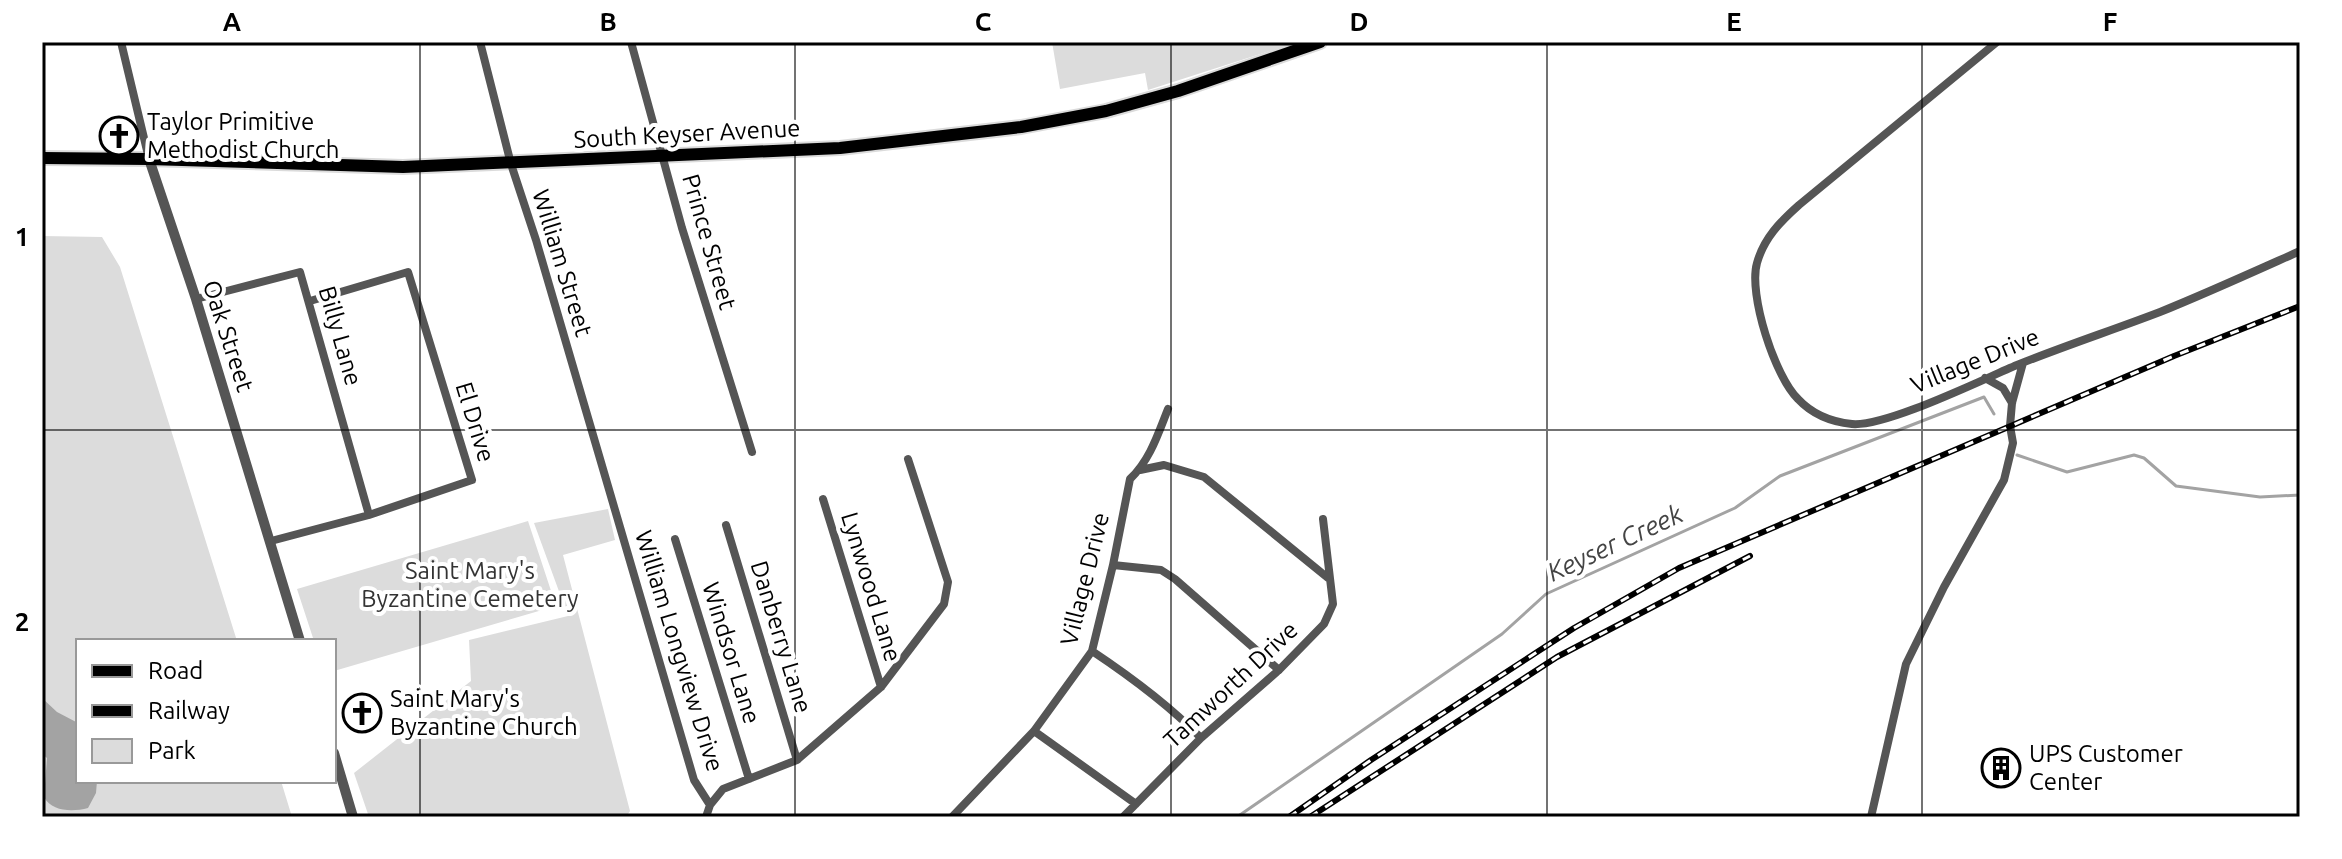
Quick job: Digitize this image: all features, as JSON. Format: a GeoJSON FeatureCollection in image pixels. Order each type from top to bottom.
{"type":"FeatureCollection","features":[{"type":"Feature","properties":{"kind":"main road","name":"South Keyser Avenue"},"geometry":{"type":"LineString","coordinates":[[42,158],[403,167],[840,148],[1021,127],[1106,111],[1178,91],[1320,42]]}},
{"type":"Feature","properties":{"kind":"street","name":"Oak Street"},"geometry":{"type":"LineString","coordinates":[[121,42],[149,159],[196,299],[299,639]]}},
{"type":"Feature","properties":{"kind":"street","name":"William Street"},"geometry":{"type":"LineString","coordinates":[[480,42],[511,164],[611,494]]}},
{"type":"Feature","properties":{"kind":"street","name":"Prince Street"},"geometry":{"type":"LineString","coordinates":[[631,42],[691,257],[752,452]]}},
{"type":"Feature","properties":{"kind":"street","name":"Village Drive"},"geometry":{"type":"LineString","coordinates":[[1997,42],[1776,226],[1762,247],[1755,266],[1754,289],[1767,337],[1786,386],[1798,400],[1823,417],[1853,424],[1870,423],[2161,311],[2300,251]]}},
{"type":"Feature","properties":{"kind":"street","name":"Billy Lane"},"geometry":{"type":"LineString","coordinates":[[196,299],[300,272],[369,515]]}},
{"type":"Feature","properties":{"kind":"street","name":"El Drive"},"geometry":{"type":"LineString","coordinates":[[271,541],[369,515],[472,480],[408,272],[310,301]]}},
{"type":"Feature","properties":{"kind":"street"},"geometry":{"type":"LineString","coordinates":[[1871,817],[1906,664],[1944,587],[2004,480],[2013,443],[2010,426],[2012,403],[2023,363]]}},
{"type":"Feature","properties":{"kind":"street"},"geometry":{"type":"LineString","coordinates":[[1985,378],[2003,388],[2012,403]]}},
{"type":"Feature","properties":{"kind":"street","name":"Village Drive"},"geometry":{"type":"LineString","coordinates":[[952,817],[1034,731],[1092,651],[1130,479],[1140,470],[1154,446],[1168,409]]}},
{"type":"Feature","properties":{"kind":"street"},"geometry":{"type":"LineString","coordinates":[[710,805],[723,789],[797,760],[881,687],[944,604],[948,582],[908,459]]}},
{"type":"Feature","properties":{"kind":"street"},"geometry":{"type":"LineString","coordinates":[[1140,470],[1164,465],[1204,477],[1328,578]]}},
{"type":"Feature","properties":{"kind":"street","name":"William Longview Drive"},"geometry":{"type":"LineString","coordinates":[[611,494],[694,780],[710,805],[706,817]]}},
{"type":"Feature","properties":{"kind":"street","name":"Lynwood Lane"},"geometry":{"type":"LineString","coordinates":[[823,499],[881,687]]}},
{"type":"Feature","properties":{"kind":"street","name":"Tamworth Drive"},"geometry":{"type":"LineString","coordinates":[[1123,817],[1201,738],[1279,670],[1324,624],[1333,604],[1323,519]]}},
{"type":"Feature","properties":{"kind":"street","name":"Danberry Lane"},"geometry":{"type":"LineString","coordinates":[[726,525],[797,760]]}},
{"type":"Feature","properties":{"kind":"street","name":"Windsor Lane"},"geometry":{"type":"LineString","coordinates":[[675,539],[749,779]]}},
{"type":"Feature","properties":{"kind":"street"},"geometry":{"type":"LineString","coordinates":[[1113,565],[1161,570],[1279,670]]}},
{"type":"Feature","properties":{"kind":"street"},"geometry":{"type":"LineString","coordinates":[[1092,651],[1147,689],[1201,738]]}},
{"type":"Feature","properties":{"kind":"street"},"geometry":{"type":"LineString","coordinates":[[1034,731],[1136,804]]}},
{"type":"Feature","properties":{"kind":"street"},"geometry":{"type":"LineString","coordinates":[[336,760],[353,817]]}},
{"type":"Feature","properties":{"kind":"green space"},"geometry":{"type":"Polygon","coordinates":[[[1052,42],[1298,42],[1148,90],[1145,73],[1060,89],[1052,42]]]}},
{"type":"Feature","properties":{"kind":"green space"},"geometry":{"type":"Polygon","coordinates":[[[42,236],[102,237],[120,267],[236,639],[76,639],[76,783],[282,783],[292,817],[42,817],[42,236]]]}},
{"type":"Feature","properties":{"kind":"green space"},"geometry":{"type":"Polygon","coordinates":[[[608,509],[615,540],[563,555],[630,811],[626,817],[369,817],[354,773],[471,681],[469,640],[568,616],[534,523],[608,509]]]}},
{"type":"Feature","properties":{"kind":"green space","name":"Saint Mary's Byzantine Cemetery"},"geometry":{"type":"Polygon","coordinates":[[[528,521],[556,606],[336,670],[336,639],[313,639],[297,589],[528,521]]]}},
{"type":"Feature","properties":{"kind":"shaded area"},"geometry":{"type":"Polygon","coordinates":[[[42,698],[57,712],[76,722],[76,783],[97,783],[96,793],[88,808],[63,810],[48,802],[44,797],[47,758],[42,754],[42,698]]]}},
{"type":"Feature","properties":{"kind":"waterway","name":"Keyser Creek"},"geometry":{"type":"LineString","coordinates":[[1237,817],[1502,634],[1546,594],[1735,508],[1780,476],[1984,397],[1994,414]]}},
{"type":"Feature","properties":{"kind":"waterway","name":"Keyser Creek"},"geometry":{"type":"LineString","coordinates":[[2017,455],[2067,472],[2134,455],[2144,458],[2176,486],[2260,497],[2300,495]]}},
{"type":"Feature","properties":{"kind":"railway"},"geometry":{"type":"LineString","coordinates":[[1289,817],[1574,628],[1679,568],[2174,356],[2300,306]]}},
{"type":"Feature","properties":{"kind":"railway"},"geometry":{"type":"LineString","coordinates":[[1310,817],[1557,657],[1750,556]]}},
{"type":"Feature","properties":{"kind":"place","name":"Taylor Primitive Methodist Church"},"geometry":{"type":"Point","coordinates":[119,136]}},
{"type":"Feature","properties":{"kind":"place","name":"Saint Mary's Byzantine Church"},"geometry":{"type":"Point","coordinates":[362,713]}},
{"type":"Feature","properties":{"kind":"place","name":"UPS Customer Center"},"geometry":{"type":"Point","coordinates":[2001,768]}}]}
